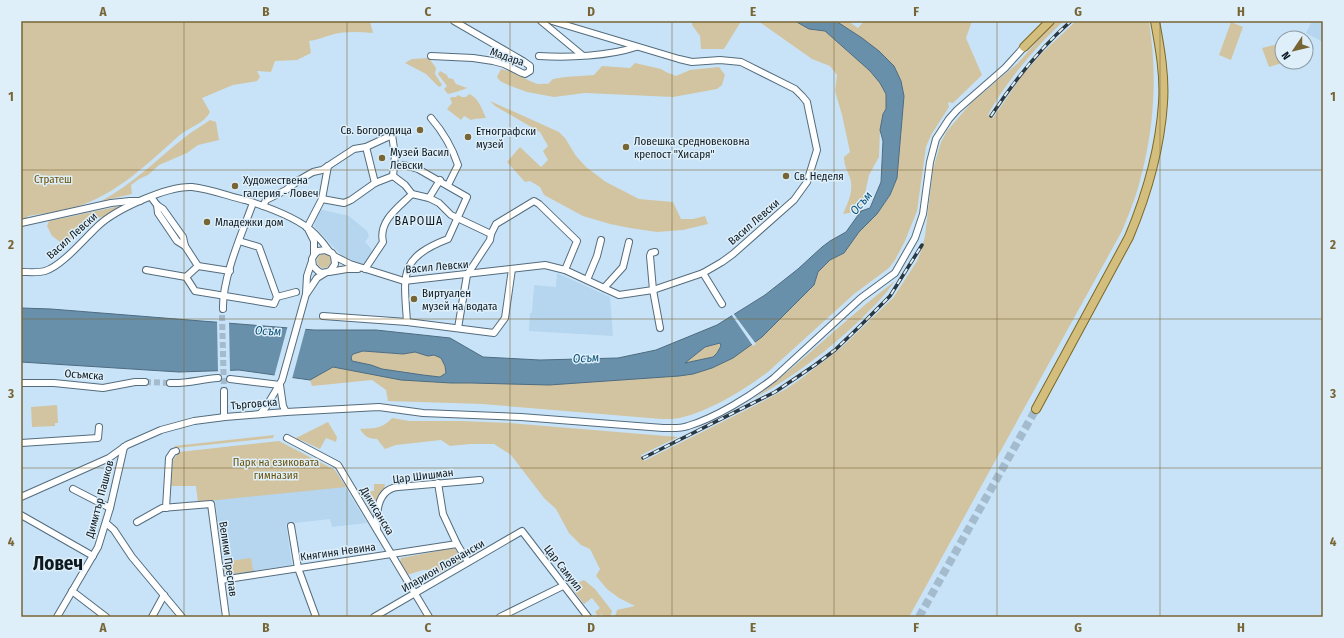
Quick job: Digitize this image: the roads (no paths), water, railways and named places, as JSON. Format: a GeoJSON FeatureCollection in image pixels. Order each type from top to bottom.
{"type":"FeatureCollection","features":[{"type":"Feature","properties":{"kind":"main road"},"geometry":{"type":"LineString","coordinates":[[1024,47],[1041,21]]}},
{"type":"Feature","properties":{"kind":"main road"},"geometry":{"type":"LineString","coordinates":[[1024,47],[1050,21]]}},
{"type":"Feature","properties":{"kind":"main road"},"geometry":{"type":"LineString","coordinates":[[1036,410],[1129,237],[1148,185],[1157,153],[1163,102],[1161,64],[1155,21]]}},
{"type":"Feature","properties":{"kind":"street","name":"Мадара"},"geometry":{"type":"LineString","coordinates":[[431,56],[481,58],[504,64],[522,73],[528,73],[530,71],[531,69],[527,64],[454,21]]}},
{"type":"Feature","properties":{"kind":"street"},"geometry":{"type":"LineString","coordinates":[[541,21],[582,55]]}},
{"type":"Feature","properties":{"kind":"street","name":"Васил Левски"},"geometry":{"type":"LineString","coordinates":[[365,269],[404,281],[545,265],[565,270],[619,295],[653,290],[703,273],[733,254],[794,200],[807,182],[817,150],[807,102],[795,89],[741,62],[720,60],[692,62],[636,47],[552,21]]}},
{"type":"Feature","properties":{"kind":"street"},"geometry":{"type":"LineString","coordinates":[[539,56],[556,58],[617,52],[636,47]]}},
{"type":"Feature","properties":{"kind":"street","name":"Търговска"},"geometry":{"type":"LineString","coordinates":[[21,498],[109,458],[124,447],[161,430],[194,421],[225,417],[274,412],[379,407],[392,410],[423,413],[528,418],[676,428],[701,421],[747,397],[774,378],[861,298],[894,273],[915,238],[923,214],[930,162],[936,139],[943,127],[957,110],[1006,68],[1024,47]]}},
{"type":"Feature","properties":{"kind":"street"},"geometry":{"type":"LineString","coordinates":[[431,118],[446,137],[454,152],[458,165],[448,185]]}},
{"type":"Feature","properties":{"kind":"street"},"geometry":{"type":"LineString","coordinates":[[263,206],[266,200],[286,190],[301,178],[313,172],[322,170],[354,149],[366,147],[392,135],[395,155],[393,176]]}},
{"type":"Feature","properties":{"kind":"street"},"geometry":{"type":"LineString","coordinates":[[366,147],[375,183]]}},
{"type":"Feature","properties":{"kind":"street"},"geometry":{"type":"LineString","coordinates":[[404,165],[418,169],[440,180],[467,197],[448,239],[432,245],[413,259],[409,265],[404,281],[407,322]]}},
{"type":"Feature","properties":{"kind":"street"},"geometry":{"type":"LineString","coordinates":[[328,166],[322,199],[307,228],[314,241],[313,257],[315,269],[326,272],[347,269],[365,269]]}},
{"type":"Feature","properties":{"kind":"street"},"geometry":{"type":"LineString","coordinates":[[322,199],[344,203],[351,200],[375,183],[393,176]]}},
{"type":"Feature","properties":{"kind":"street"},"geometry":{"type":"LineString","coordinates":[[393,176],[405,185],[412,194],[429,198],[439,203],[451,215],[491,234]]}},
{"type":"Feature","properties":{"kind":"street"},"geometry":{"type":"LineString","coordinates":[[429,198],[440,180]]}},
{"type":"Feature","properties":{"kind":"street","name":"Васил Левски"},"geometry":{"type":"LineString","coordinates":[[21,272],[39,272],[52,268],[105,220],[151,197],[170,190],[192,187],[263,206],[285,215],[316,235],[329,251]]}},
{"type":"Feature","properties":{"kind":"street"},"geometry":{"type":"LineString","coordinates":[[365,269],[383,242],[381,236],[386,220],[412,194]]}},
{"type":"Feature","properties":{"kind":"street"},"geometry":{"type":"LineString","coordinates":[[151,197],[157,205],[158,213],[177,241],[185,246],[198,266],[230,271]]}},
{"type":"Feature","properties":{"kind":"street"},"geometry":{"type":"LineString","coordinates":[[21,223],[111,203],[141,201]]}},
{"type":"Feature","properties":{"kind":"street"},"geometry":{"type":"LineString","coordinates":[[458,328],[467,275],[490,240],[496,224],[534,201],[539,204],[577,242],[565,270]]}},
{"type":"Feature","properties":{"kind":"street"},"geometry":{"type":"LineString","coordinates":[[223,309],[223,296],[230,271],[253,203]]}},
{"type":"Feature","properties":{"kind":"street"},"geometry":{"type":"LineString","coordinates":[[587,280],[597,256],[601,240]]}},
{"type":"Feature","properties":{"kind":"street"},"geometry":{"type":"LineString","coordinates":[[186,276],[195,291],[274,304],[276,297],[259,246],[239,241]]}},
{"type":"Feature","properties":{"kind":"street"},"geometry":{"type":"LineString","coordinates":[[604,288],[623,267],[629,242]]}},
{"type":"Feature","properties":{"kind":"street"},"geometry":{"type":"LineString","coordinates":[[274,412],[271,407],[278,393],[306,294],[307,276],[313,257],[322,250],[329,251],[334,256],[350,264],[365,269]]}},
{"type":"Feature","properties":{"kind":"street"},"geometry":{"type":"LineString","coordinates":[[655,252],[650,256],[653,290],[660,328]]}},
{"type":"Feature","properties":{"kind":"street"},"geometry":{"type":"LineString","coordinates":[[306,294],[317,278],[331,270],[335,264],[334,256]]}},
{"type":"Feature","properties":{"kind":"street"},"geometry":{"type":"LineString","coordinates":[[146,270],[186,276],[198,266]]}},
{"type":"Feature","properties":{"kind":"street"},"geometry":{"type":"LineString","coordinates":[[323,316],[407,322],[494,333],[506,318],[512,269]]}},
{"type":"Feature","properties":{"kind":"street"},"geometry":{"type":"LineString","coordinates":[[703,273],[722,304]]}},
{"type":"Feature","properties":{"kind":"street"},"geometry":{"type":"LineString","coordinates":[[276,297],[296,292]]}},
{"type":"Feature","properties":{"kind":"street"},"geometry":{"type":"LineString","coordinates":[[170,383],[218,378]]}},
{"type":"Feature","properties":{"kind":"street"},"geometry":{"type":"LineString","coordinates":[[230,379],[281,382]]}},
{"type":"Feature","properties":{"kind":"street","name":"Осъмска"},"geometry":{"type":"LineString","coordinates":[[21,383],[54,383],[103,388],[135,382],[145,382]]}},
{"type":"Feature","properties":{"kind":"street"},"geometry":{"type":"LineString","coordinates":[[224,391],[224,414]]}},
{"type":"Feature","properties":{"kind":"street"},"geometry":{"type":"LineString","coordinates":[[278,393],[286,412]]}},
{"type":"Feature","properties":{"kind":"street"},"geometry":{"type":"LineString","coordinates":[[260,414],[278,393]]}},
{"type":"Feature","properties":{"kind":"street"},"geometry":{"type":"LineString","coordinates":[[21,443],[98,438],[99,427]]}},
{"type":"Feature","properties":{"kind":"street","name":"Дикисанска"},"geometry":{"type":"LineString","coordinates":[[287,438],[338,465],[429,617]]}},
{"type":"Feature","properties":{"kind":"street","name":"Димитър Пашков"},"geometry":{"type":"LineString","coordinates":[[57,617],[98,546],[110,508],[124,447]]}},
{"type":"Feature","properties":{"kind":"street"},"geometry":{"type":"LineString","coordinates":[[137,522],[158,510],[166,508],[169,458],[173,452],[176,451]]}},
{"type":"Feature","properties":{"kind":"street","name":"Цар Шишман"},"geometry":{"type":"LineString","coordinates":[[378,531],[376,517],[378,506],[386,491],[394,487],[480,480]]}},
{"type":"Feature","properties":{"kind":"street"},"geometry":{"type":"LineString","coordinates":[[438,483],[443,514],[457,544],[468,562]]}},
{"type":"Feature","properties":{"kind":"street"},"geometry":{"type":"LineString","coordinates":[[73,489],[110,508]]}},
{"type":"Feature","properties":{"kind":"street","name":"Велики Преслав"},"geometry":{"type":"LineString","coordinates":[[166,508],[211,504],[226,617]]}},
{"type":"Feature","properties":{"kind":"street"},"geometry":{"type":"LineString","coordinates":[[21,515],[93,556]]}},
{"type":"Feature","properties":{"kind":"street"},"geometry":{"type":"LineString","coordinates":[[106,523],[114,530],[132,557],[182,617]]}},
{"type":"Feature","properties":{"kind":"street"},"geometry":{"type":"LineString","coordinates":[[291,526],[298,568],[316,617]]}},
{"type":"Feature","properties":{"kind":"street","name":"Иларион Ловчански"},"geometry":{"type":"LineString","coordinates":[[374,617],[522,531]]}},
{"type":"Feature","properties":{"kind":"street","name":"Цар Самуил"},"geometry":{"type":"LineString","coordinates":[[522,531],[588,617]]}},
{"type":"Feature","properties":{"kind":"street","name":"Княгиня Невина"},"geometry":{"type":"LineString","coordinates":[[221,580],[457,544]]}},
{"type":"Feature","properties":{"kind":"street"},"geometry":{"type":"LineString","coordinates":[[500,617],[563,586]]}},
{"type":"Feature","properties":{"kind":"street"},"geometry":{"type":"LineString","coordinates":[[72,591],[106,617]]}},
{"type":"Feature","properties":{"kind":"street"},"geometry":{"type":"LineString","coordinates":[[152,617],[164,595]]}},
{"type":"Feature","properties":{"kind":"water","name":"Осъм"},"geometry":{"type":"Polygon","coordinates":[[[795,21],[836,21],[879,51],[894,66],[901,81],[904,96],[897,178],[890,195],[877,214],[859,232],[844,253],[830,260],[818,272],[814,285],[762,337],[733,358],[712,368],[693,374],[679,376],[549,385],[451,383],[401,380],[333,367],[310,380],[239,370],[179,372],[21,362],[21,308],[51,309],[314,330],[376,330],[450,338],[483,357],[540,360],[618,358],[656,350],[717,325],[765,295],[798,269],[822,247],[846,232],[861,211],[870,208],[881,182],[883,141],[880,130],[883,114],[886,109],[886,94],[880,83],[870,71],[825,31],[809,29],[795,21]],[[720,343],[705,347],[685,363],[713,357],[721,346],[720,343]],[[363,351],[353,354],[351,357],[352,361],[382,369],[423,375],[440,377],[446,373],[445,366],[441,358],[434,355],[428,356],[415,352],[403,354],[363,351]]]}},
{"type":"Feature","properties":{"kind":"tunnel"},"geometry":{"type":"LineString","coordinates":[[222,315],[224,391]]}},
{"type":"Feature","properties":{"kind":"tunnel"},"geometry":{"type":"LineString","coordinates":[[145,382],[170,383]]}},
{"type":"Feature","properties":{"kind":"tunnel"},"geometry":{"type":"LineString","coordinates":[[919,617],[1036,409]]}},
{"type":"Feature","properties":{"kind":"railway"},"geometry":{"type":"LineString","coordinates":[[991,116],[1028,66],[1048,43],[1071,21]]}},
{"type":"Feature","properties":{"kind":"railway"},"geometry":{"type":"LineString","coordinates":[[643,458],[775,392],[835,350],[890,296],[922,245]]}},
{"type":"Feature","properties":{"kind":"place","name":"Св. Богородица"},"geometry":{"type":"Point","coordinates":[420,130]}},
{"type":"Feature","properties":{"kind":"place","name":"Етнографски музей"},"geometry":{"type":"Point","coordinates":[468,137]}},
{"type":"Feature","properties":{"kind":"place","name":"Ловешка средновековна крепост \"Хисаря\""},"geometry":{"type":"Point","coordinates":[626,147]}},
{"type":"Feature","properties":{"kind":"place","name":"Музей Васил Левски"},"geometry":{"type":"Point","coordinates":[382,158]}},
{"type":"Feature","properties":{"kind":"place","name":"Св. Неделя"},"geometry":{"type":"Point","coordinates":[786,176]}},
{"type":"Feature","properties":{"kind":"place","name":"Художествена галерия - Ловеч"},"geometry":{"type":"Point","coordinates":[235,186]}},
{"type":"Feature","properties":{"kind":"place","name":"Младежки дом"},"geometry":{"type":"Point","coordinates":[207,222]}},
{"type":"Feature","properties":{"kind":"place","name":"Виртуален музей на водата"},"geometry":{"type":"Point","coordinates":[414,299]}},
{"type":"Feature","properties":{"kind":"district","name":"ВАРОША"},"geometry":{"type":"Point","coordinates":[419,221]}},
{"type":"Feature","properties":{"kind":"district","name":"Ловеч"},"geometry":{"type":"Point","coordinates":[58,563]}},
{"type":"Feature","properties":{"kind":"park label","name":"Стратеш"},"geometry":{"type":"Point","coordinates":[53,179]}},
{"type":"Feature","properties":{"kind":"park label","name":"Парк на езиковата гимназия"},"geometry":{"type":"Point","coordinates":[276,468]}}]}
